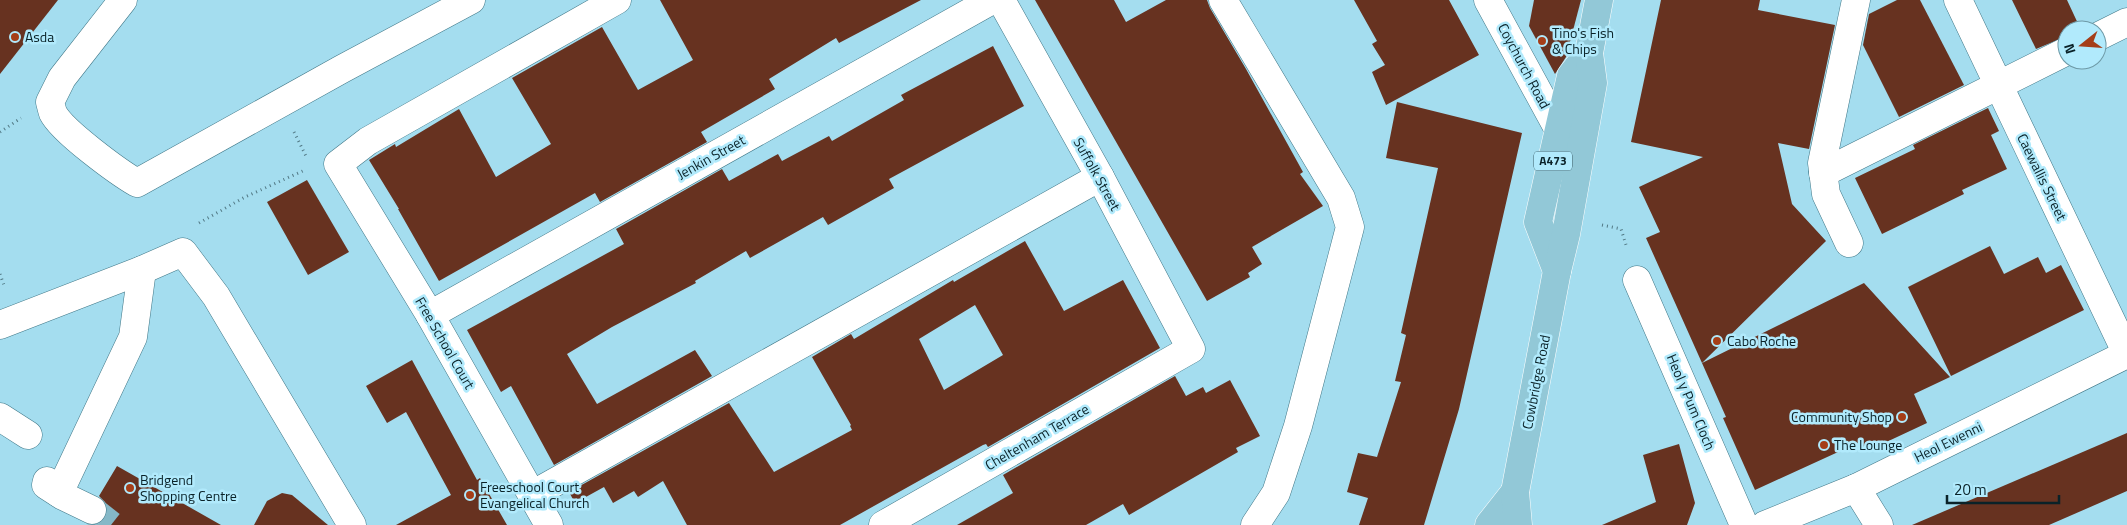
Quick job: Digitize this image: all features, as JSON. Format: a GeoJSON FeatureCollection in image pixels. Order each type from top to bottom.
{"type":"FeatureCollection","features":[{"type":"Feature","properties":{"kind":"main road","name":"Cowbridge Road"},"geometry":{"type":"LineString","coordinates":[[1518,525],[1515,492],[1557,271],[1566,234],[1593,83],[1589,53],[1600,0]]}},
{"type":"Feature","properties":{"kind":"main road","name":"Cowbridge Road"},"geometry":{"type":"LineString","coordinates":[[1557,271],[1538,222],[1560,132],[1571,76],[1589,53]]}},
{"type":"Feature","properties":{"kind":"main road","name":"Cowbridge Road"},"geometry":{"type":"LineString","coordinates":[[1489,525],[1515,492]]}},
{"type":"Feature","properties":{"kind":"main road"},"geometry":{"type":"LineString","coordinates":[[1515,492],[1534,525]]}},
{"type":"Feature","properties":{"kind":"street"},"geometry":{"type":"LineString","coordinates":[[123,0],[62,78],[50,102],[54,114],[64,127],[120,173],[137,183],[471,0]]}},
{"type":"Feature","properties":{"kind":"street"},"geometry":{"type":"LineString","coordinates":[[325,166],[617,0]]}},
{"type":"Feature","properties":{"kind":"street","name":"Suffolk Street"},"geometry":{"type":"LineString","coordinates":[[1001,0],[1100,177],[1191,349]]}},
{"type":"Feature","properties":{"kind":"street"},"geometry":{"type":"LineString","coordinates":[[1223,0],[1341,198],[1350,228],[1298,426],[1276,493],[1255,525]]}},
{"type":"Feature","properties":{"kind":"street","name":"Coychurch Road"},"geometry":{"type":"LineString","coordinates":[[1488,0],[1560,132]]}},
{"type":"Feature","properties":{"kind":"street"},"geometry":{"type":"LineString","coordinates":[[1849,243],[1826,194],[1822,163],[1856,0]]}},
{"type":"Feature","properties":{"kind":"street","name":"Caewallis Street"},"geometry":{"type":"LineString","coordinates":[[1958,0],[2127,354]]}},
{"type":"Feature","properties":{"kind":"street","name":"Jenkin Street"},"geometry":{"type":"LineString","coordinates":[[430,315],[974,4]]}},
{"type":"Feature","properties":{"kind":"street"},"geometry":{"type":"LineString","coordinates":[[2107,32],[2127,22]]}},
{"type":"Feature","properties":{"kind":"street"},"geometry":{"type":"LineString","coordinates":[[1823,173],[2057,56]]}},
{"type":"Feature","properties":{"kind":"street","name":"Free School Court"},"geometry":{"type":"LineString","coordinates":[[325,166],[430,315],[549,525]]}},
{"type":"Feature","properties":{"kind":"street"},"geometry":{"type":"LineString","coordinates":[[532,495],[1100,177]]}},
{"type":"Feature","properties":{"kind":"street"},"geometry":{"type":"LineString","coordinates":[[0,325],[142,270],[182,252],[216,296],[352,525]]}},
{"type":"Feature","properties":{"kind":"street"},"geometry":{"type":"LineString","coordinates":[[92,510],[53,482],[133,337],[142,270]]}},
{"type":"Feature","properties":{"kind":"street","name":"Heol y Pum Cloch"},"geometry":{"type":"LineString","coordinates":[[1638,280],[1744,525]]}},
{"type":"Feature","properties":{"kind":"street","name":"Cheltenham Terrace"},"geometry":{"type":"LineString","coordinates":[[883,525],[1191,349]]}},
{"type":"Feature","properties":{"kind":"street","name":"Heol Ewenni"},"geometry":{"type":"LineString","coordinates":[[1765,525],[1856,488],[2127,354]]}},
{"type":"Feature","properties":{"kind":"street"},"geometry":{"type":"LineString","coordinates":[[0,417],[28,435]]}},
{"type":"Feature","properties":{"kind":"street"},"geometry":{"type":"LineString","coordinates":[[1856,488],[1879,525]]}},
{"type":"Feature","properties":{"kind":"path"},"geometry":{"type":"LineString","coordinates":[[182,252],[180,234],[245,197],[325,166],[293,130]]}},
{"type":"Feature","properties":{"kind":"building","name":"Asda"},"geometry":{"type":"Polygon","coordinates":[[[0,0],[58,0],[0,74],[0,0]]]}},
{"type":"Feature","properties":{"kind":"building"},"geometry":{"type":"Polygon","coordinates":[[[660,0],[921,0],[839,43],[836,38],[769,79],[775,89],[701,132],[707,142],[600,202],[595,193],[439,281],[369,160],[395,144],[396,147],[459,109],[496,177],[551,144],[512,78],[602,27],[638,90],[693,60],[660,0]]]}},
{"type":"Feature","properties":{"kind":"building"},"geometry":{"type":"Polygon","coordinates":[[[1035,0],[1114,0],[1126,22],[1166,0],[1207,0],[1303,172],[1300,174],[1323,206],[1252,247],[1262,264],[1248,273],[1250,277],[1207,301],[1035,0]]]}},
{"type":"Feature","properties":{"kind":"building"},"geometry":{"type":"Polygon","coordinates":[[[1354,0],[1449,0],[1479,55],[1386,105],[1372,72],[1385,65],[1372,44],[1377,41],[1354,0]]]}},
{"type":"Feature","properties":{"kind":"building"},"geometry":{"type":"Polygon","coordinates":[[[1534,0],[1581,0],[1566,57],[1555,74],[1529,26],[1534,0]]]}},
{"type":"Feature","properties":{"kind":"building"},"geometry":{"type":"Polygon","coordinates":[[[1661,0],[1760,0],[1758,10],[1835,25],[1809,149],[1778,143],[1792,204],[1826,241],[1702,363],[1646,238],[1660,232],[1639,187],[1703,157],[1631,142],[1661,0]]]}},
{"type":"Feature","properties":{"kind":"building"},"geometry":{"type":"Polygon","coordinates":[[[1897,0],[1920,0],[1964,85],[1899,117],[1863,45],[1869,14],[1897,0]]]}},
{"type":"Feature","properties":{"kind":"building"},"geometry":{"type":"Polygon","coordinates":[[[2012,0],[2067,0],[2076,20],[2057,20],[2057,40],[2036,49],[2012,0]]]}},
{"type":"Feature","properties":{"kind":"building"},"geometry":{"type":"Polygon","coordinates":[[[993,46],[1024,106],[889,179],[894,188],[828,225],[823,217],[750,258],[746,251],[695,281],[696,283],[612,327],[567,354],[597,404],[695,350],[712,376],[554,465],[511,386],[501,392],[467,330],[624,244],[616,229],[722,169],[729,181],[778,154],[782,161],[829,136],[832,141],[904,100],[901,95],[993,46]]]}},
{"type":"Feature","properties":{"kind":"building"},"geometry":{"type":"Polygon","coordinates":[[[1397,102],[1522,133],[1459,409],[1424,525],[1359,525],[1368,498],[1347,492],[1358,453],[1377,457],[1401,382],[1395,381],[1406,335],[1401,333],[1438,168],[1386,158],[1397,102]]]}},
{"type":"Feature","properties":{"kind":"building"},"geometry":{"type":"Polygon","coordinates":[[[1988,108],[1999,131],[1991,135],[2007,169],[1962,190],[1964,194],[1882,234],[1855,178],[1915,149],[1913,145],[1988,108]]]}},
{"type":"Feature","properties":{"kind":"building"},"geometry":{"type":"Polygon","coordinates":[[[307,180],[349,252],[308,275],[267,202],[307,180]]]}},
{"type":"Feature","properties":{"kind":"building"},"geometry":{"type":"Polygon","coordinates":[[[1025,241],[1064,311],[1123,280],[1160,348],[988,447],[986,444],[983,445],[840,525],[687,525],[663,481],[638,497],[634,491],[613,503],[604,487],[575,503],[569,492],[729,403],[774,472],[852,430],[851,425],[812,357],[851,334],[854,339],[953,280],[954,282],[1025,241]],[[975,305],[919,339],[944,390],[1003,355],[975,305]]]}},
{"type":"Feature","properties":{"kind":"building"},"geometry":{"type":"Polygon","coordinates":[[[1990,246],[2004,274],[2038,257],[2046,273],[2061,265],[2084,310],[1951,376],[1908,287],[1990,246]]]}},
{"type":"Feature","properties":{"kind":"building"},"geometry":{"type":"Polygon","coordinates":[[[1864,283],[1950,377],[1914,394],[1927,423],[1865,452],[1860,442],[1755,490],[1723,418],[1726,417],[1702,363],[1864,283]]]}},
{"type":"Feature","properties":{"kind":"building"},"geometry":{"type":"Polygon","coordinates":[[[412,360],[477,480],[480,478],[507,525],[396,525],[451,495],[406,412],[387,423],[366,386],[412,360]]]}},
{"type":"Feature","properties":{"kind":"building"},"geometry":{"type":"Polygon","coordinates":[[[1175,376],[1186,396],[1203,387],[1206,393],[1230,380],[1260,436],[1236,448],[1238,452],[1129,515],[1123,504],[1086,525],[957,525],[1013,493],[1003,475],[1175,376]]]}},
{"type":"Feature","properties":{"kind":"building"},"geometry":{"type":"Polygon","coordinates":[[[2127,433],[2127,491],[2049,525],[1912,525],[2127,433]]]}},
{"type":"Feature","properties":{"kind":"building"},"geometry":{"type":"Polygon","coordinates":[[[1679,444],[1695,503],[1687,525],[1602,525],[1656,502],[1643,455],[1679,444]]]}},
{"type":"Feature","properties":{"kind":"building","name":"Bridgend Shopping Centre"},"geometry":{"type":"Polygon","coordinates":[[[117,466],[221,525],[95,525],[101,523],[106,516],[107,508],[105,502],[99,496],[117,466]]]}},
{"type":"Feature","properties":{"kind":"building","name":"Bridgend Shopping Centre"},"geometry":{"type":"Polygon","coordinates":[[[282,493],[292,495],[328,525],[254,525],[267,501],[282,493]]]}},
{"type":"Feature","properties":{"kind":"tunnel"},"geometry":{"type":"LineString","coordinates":[[92,510],[111,525]]}},
{"type":"Feature","properties":{"kind":"place","name":"Asda"},"geometry":{"type":"Point","coordinates":[15,37]}},
{"type":"Feature","properties":{"kind":"place","name":"Tino's Fish & Chips"},"geometry":{"type":"Point","coordinates":[1542,41]}},
{"type":"Feature","properties":{"kind":"place","name":"Cabo Roche"},"geometry":{"type":"Point","coordinates":[1717,341]}},
{"type":"Feature","properties":{"kind":"place","name":"Community Shop"},"geometry":{"type":"Point","coordinates":[1902,417]}},
{"type":"Feature","properties":{"kind":"place","name":"The Lounge"},"geometry":{"type":"Point","coordinates":[1824,445]}},
{"type":"Feature","properties":{"kind":"place","name":"Bridgend Shopping Centre"},"geometry":{"type":"Point","coordinates":[130,488]}},
{"type":"Feature","properties":{"kind":"place","name":"Freeschool Court Evangelical Church"},"geometry":{"type":"Point","coordinates":[470,495]}}]}
